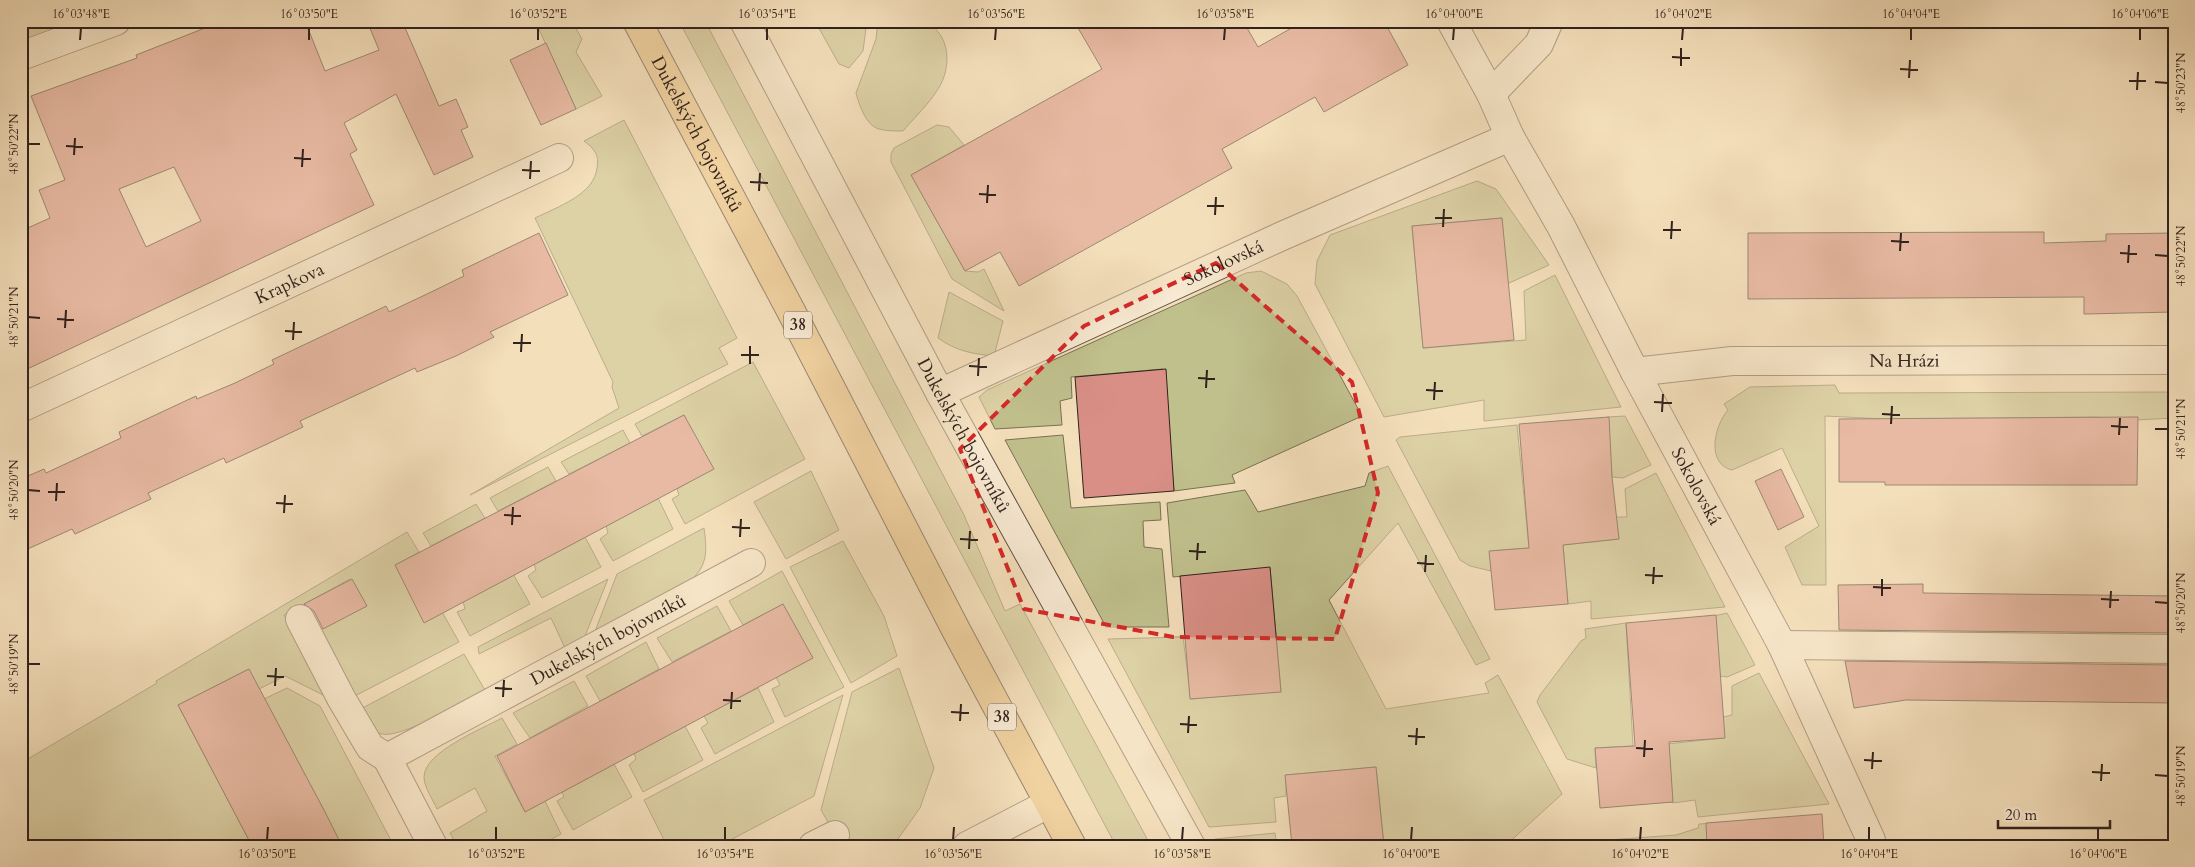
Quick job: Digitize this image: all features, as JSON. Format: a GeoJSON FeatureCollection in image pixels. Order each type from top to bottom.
{"type":"FeatureCollection","features":[{"type":"Feature","properties":{"kind":"main road","name":"Dukelských bojovníků"},"geometry":{"type":"LineString","coordinates":[[637,21],[1048,804],[1072,846]]}},
{"type":"Feature","properties":{"kind":"street"},"geometry":{"type":"LineString","coordinates":[[21,56],[116,21]]}},
{"type":"Feature","properties":{"kind":"street","name":"Dukelských bojovníků"},"geometry":{"type":"LineString","coordinates":[[744,21],[940,393],[1191,846]]}},
{"type":"Feature","properties":{"kind":"street","name":"Sokolovská"},"geometry":{"type":"LineString","coordinates":[[1451,21],[1491,94],[1510,137],[1561,226],[1635,372],[1782,645],[1871,840]]}},
{"type":"Feature","properties":{"kind":"street"},"geometry":{"type":"LineString","coordinates":[[1491,94],[1539,44],[1549,21]]}},
{"type":"Feature","properties":{"kind":"street","name":"Sokolovská"},"geometry":{"type":"LineString","coordinates":[[940,393],[1282,236],[1510,137]]}},
{"type":"Feature","properties":{"kind":"street","name":"Krapkova"},"geometry":{"type":"LineString","coordinates":[[21,408],[559,158]]}},
{"type":"Feature","properties":{"kind":"street","name":"Na Hrázi"},"geometry":{"type":"LineString","coordinates":[[1635,372],[1732,361],[2174,360]]}},
{"type":"Feature","properties":{"kind":"street","name":"Dukelských bojovníků"},"geometry":{"type":"LineString","coordinates":[[387,758],[751,563]]}},
{"type":"Feature","properties":{"kind":"street"},"geometry":{"type":"LineString","coordinates":[[300,619],[341,698],[370,747],[387,758],[433,846]]}},
{"type":"Feature","properties":{"kind":"street"},"geometry":{"type":"LineString","coordinates":[[1782,645],[2174,648]]}},
{"type":"Feature","properties":{"kind":"street"},"geometry":{"type":"LineString","coordinates":[[967,846],[1048,804]]}},
{"type":"Feature","properties":{"kind":"highlighted area"},"geometry":{"type":"Polygon","coordinates":[[[1216,263],[1352,382],[1378,493],[1335,639],[1173,637],[1024,609],[960,449],[1084,326],[1216,263]]]}},
{"type":"Feature","properties":{"kind":"green space"},"geometry":{"type":"Polygon","coordinates":[[[909,20],[925,22],[934,27],[944,42],[947,61],[943,81],[926,105],[903,131],[879,129],[870,124],[856,93],[876,39],[878,21],[909,20]]]}},
{"type":"Feature","properties":{"kind":"green space"},"geometry":{"type":"Polygon","coordinates":[[[21,21],[60,21],[59,29],[21,43],[21,21]]]}},
{"type":"Feature","properties":{"kind":"green space"},"geometry":{"type":"Polygon","coordinates":[[[535,21],[572,21],[582,39],[576,52],[602,96],[576,109],[535,21]]]}},
{"type":"Feature","properties":{"kind":"green space"},"geometry":{"type":"Polygon","coordinates":[[[679,21],[705,21],[964,515],[1005,611],[1020,604],[1151,846],[1116,846],[679,21]]]}},
{"type":"Feature","properties":{"kind":"green space"},"geometry":{"type":"Polygon","coordinates":[[[815,21],[867,21],[863,51],[849,68],[839,64],[815,21]]]}},
{"type":"Feature","properties":{"kind":"green space"},"geometry":{"type":"Polygon","coordinates":[[[624,120],[737,338],[719,348],[728,364],[470,495],[619,408],[612,387],[613,382],[535,218],[573,199],[589,186],[597,168],[597,155],[584,141],[624,120]]]}},
{"type":"Feature","properties":{"kind":"green space"},"geometry":{"type":"Polygon","coordinates":[[[937,125],[949,127],[964,145],[911,175],[965,271],[978,272],[984,269],[1004,311],[952,279],[891,162],[891,154],[894,148],[937,125]]]}},
{"type":"Feature","properties":{"kind":"green space"},"geometry":{"type":"Polygon","coordinates":[[[1477,181],[1496,189],[1549,265],[1507,284],[1502,218],[1412,226],[1423,348],[1526,340],[1524,291],[1555,275],[1621,407],[1484,421],[1484,400],[1384,417],[1315,284],[1317,261],[1330,235],[1477,181]]]}},
{"type":"Feature","properties":{"kind":"green space"},"geometry":{"type":"Polygon","coordinates":[[[1261,271],[1287,284],[1297,296],[1362,416],[1232,475],[1235,483],[1174,491],[1163,369],[1071,377],[1072,398],[1060,401],[1062,425],[995,429],[979,397],[987,390],[1246,273],[1261,271]]]}},
{"type":"Feature","properties":{"kind":"green space"},"geometry":{"type":"Polygon","coordinates":[[[949,292],[1003,321],[994,356],[965,351],[951,346],[938,338],[949,292]]]}},
{"type":"Feature","properties":{"kind":"green space"},"geometry":{"type":"Polygon","coordinates":[[[753,362],[805,459],[685,524],[672,499],[679,495],[677,489],[710,470],[684,415],[642,436],[635,424],[753,362]]]}},
{"type":"Feature","properties":{"kind":"green space"},"geometry":{"type":"Polygon","coordinates":[[[1835,385],[1839,393],[2174,392],[2174,418],[2136,420],[2095,417],[1885,419],[1825,416],[1826,585],[1802,585],[1785,547],[1819,526],[1782,448],[1732,470],[1718,460],[1715,444],[1716,434],[1728,410],[1724,404],[1750,387],[1835,385]]]}},
{"type":"Feature","properties":{"kind":"green space"},"geometry":{"type":"Polygon","coordinates":[[[1625,416],[1651,465],[1623,478],[1612,477],[1607,417],[1625,416]]]}},
{"type":"Feature","properties":{"kind":"green space"},"geometry":{"type":"Polygon","coordinates":[[[1517,425],[1529,548],[1490,551],[1491,571],[1470,566],[1460,560],[1396,440],[1400,437],[1517,425]]]}},
{"type":"Feature","properties":{"kind":"green space"},"geometry":{"type":"Polygon","coordinates":[[[623,430],[630,443],[569,474],[561,462],[623,430]]]}},
{"type":"Feature","properties":{"kind":"green space"},"geometry":{"type":"Polygon","coordinates":[[[1063,435],[1071,508],[1160,502],[1161,520],[1143,521],[1144,547],[1162,549],[1169,627],[1106,627],[1005,440],[1063,435]]]}},
{"type":"Feature","properties":{"kind":"green space"},"geometry":{"type":"Polygon","coordinates":[[[1388,466],[1490,659],[1476,665],[1398,523],[1329,600],[1386,709],[1489,693],[1485,683],[1498,675],[1562,794],[1505,846],[1384,846],[1376,767],[1286,775],[1286,796],[1274,798],[1276,822],[1209,827],[1108,639],[1183,637],[1191,699],[1281,691],[1270,568],[1173,577],[1167,503],[1245,490],[1258,512],[1365,486],[1369,473],[1388,466]]]}},
{"type":"Feature","properties":{"kind":"green space"},"geometry":{"type":"Polygon","coordinates":[[[548,467],[556,481],[498,511],[490,498],[548,467]]]}},
{"type":"Feature","properties":{"kind":"green space"},"geometry":{"type":"Polygon","coordinates":[[[811,471],[839,530],[786,559],[754,502],[811,471]]]}},
{"type":"Feature","properties":{"kind":"green space"},"geometry":{"type":"Polygon","coordinates":[[[1656,473],[1725,607],[1591,619],[1591,601],[1568,604],[1563,545],[1619,539],[1616,517],[1627,517],[1625,489],[1656,473]]]}},
{"type":"Feature","properties":{"kind":"green space"},"geometry":{"type":"Polygon","coordinates":[[[658,498],[673,529],[613,561],[600,539],[608,533],[606,526],[658,498]]]}},
{"type":"Feature","properties":{"kind":"green space"},"geometry":{"type":"Polygon","coordinates":[[[476,504],[485,518],[431,546],[423,533],[476,504]]]}},
{"type":"Feature","properties":{"kind":"green space"},"geometry":{"type":"Polygon","coordinates":[[[704,528],[706,544],[703,565],[692,579],[635,614],[594,634],[617,574],[704,528]]]}},
{"type":"Feature","properties":{"kind":"green space"},"geometry":{"type":"Polygon","coordinates":[[[407,532],[419,552],[396,565],[442,612],[459,642],[351,698],[315,632],[364,605],[350,579],[284,615],[327,697],[285,676],[257,690],[247,670],[178,705],[252,846],[21,846],[21,763],[407,532]]]}},
{"type":"Feature","properties":{"kind":"green space"},"geometry":{"type":"Polygon","coordinates":[[[585,537],[601,567],[542,598],[528,576],[536,570],[534,564],[585,537]]]}},
{"type":"Feature","properties":{"kind":"green space"},"geometry":{"type":"Polygon","coordinates":[[[843,541],[884,616],[897,656],[851,683],[790,567],[843,541]]]}},
{"type":"Feature","properties":{"kind":"green space"},"geometry":{"type":"Polygon","coordinates":[[[782,571],[844,687],[785,717],[772,689],[780,685],[776,677],[810,659],[783,604],[743,625],[729,601],[782,571]]]}},
{"type":"Feature","properties":{"kind":"green space"},"geometry":{"type":"Polygon","coordinates":[[[513,574],[530,604],[470,636],[457,612],[465,609],[463,601],[513,574]]]}},
{"type":"Feature","properties":{"kind":"green space"},"geometry":{"type":"Polygon","coordinates":[[[608,579],[583,641],[566,650],[551,618],[479,654],[478,647],[608,579]]]}},
{"type":"Feature","properties":{"kind":"green space"},"geometry":{"type":"Polygon","coordinates":[[[717,606],[731,631],[672,662],[657,638],[717,606]]]}},
{"type":"Feature","properties":{"kind":"green space"},"geometry":{"type":"Polygon","coordinates":[[[1727,613],[1755,665],[1727,677],[1719,676],[1714,616],[1727,613]]]}},
{"type":"Feature","properties":{"kind":"green space"},"geometry":{"type":"Polygon","coordinates":[[[1626,623],[1633,746],[1595,748],[1596,768],[1567,759],[1537,702],[1540,695],[1581,641],[1586,638],[1585,629],[1626,623]]]}},
{"type":"Feature","properties":{"kind":"green space"},"geometry":{"type":"Polygon","coordinates":[[[646,642],[659,669],[600,701],[586,676],[646,642]]]}},
{"type":"Feature","properties":{"kind":"green space"},"geometry":{"type":"Polygon","coordinates":[[[464,654],[486,692],[418,725],[391,734],[382,734],[375,731],[357,711],[464,654]]]}},
{"type":"Feature","properties":{"kind":"green space"},"geometry":{"type":"Polygon","coordinates":[[[899,668],[934,768],[920,808],[893,846],[842,846],[821,810],[852,692],[899,668]]]}},
{"type":"Feature","properties":{"kind":"green space"},"geometry":{"type":"Polygon","coordinates":[[[1759,673],[1829,804],[1698,817],[1695,800],[1671,802],[1667,744],[1724,738],[1723,717],[1732,715],[1732,686],[1759,673]]]}},
{"type":"Feature","properties":{"kind":"green space"},"geometry":{"type":"Polygon","coordinates":[[[574,681],[588,706],[530,738],[513,713],[574,681]]]}},
{"type":"Feature","properties":{"kind":"green space"},"geometry":{"type":"Polygon","coordinates":[[[287,688],[320,706],[394,846],[342,846],[262,700],[287,688]]]}},
{"type":"Feature","properties":{"kind":"green space"},"geometry":{"type":"Polygon","coordinates":[[[758,688],[774,722],[715,754],[701,728],[708,723],[704,716],[758,688]]]}},
{"type":"Feature","properties":{"kind":"green space"},"geometry":{"type":"Polygon","coordinates":[[[843,695],[814,796],[719,846],[667,846],[644,800],[843,695]]]}},
{"type":"Feature","properties":{"kind":"green space"},"geometry":{"type":"Polygon","coordinates":[[[502,718],[517,744],[495,756],[524,810],[545,801],[561,834],[539,846],[457,846],[450,833],[487,811],[475,788],[437,809],[424,781],[427,768],[443,750],[502,718]]]}},
{"type":"Feature","properties":{"kind":"green space"},"geometry":{"type":"Polygon","coordinates":[[[685,726],[703,760],[643,792],[629,765],[636,759],[634,753],[685,726]]]}},
{"type":"Feature","properties":{"kind":"green space"},"geometry":{"type":"Polygon","coordinates":[[[614,764],[632,797],[573,830],[557,801],[564,797],[562,792],[614,764]]]}},
{"type":"Feature","properties":{"kind":"green space"},"geometry":{"type":"Polygon","coordinates":[[[1730,822],[1732,846],[1602,846],[1608,840],[1676,835],[1698,828],[1699,824],[1730,822]]]}},
{"type":"Feature","properties":{"kind":"green space"},"geometry":{"type":"Polygon","coordinates":[[[1275,833],[1277,846],[1218,846],[1215,839],[1275,833]]]}},
{"type":"Feature","properties":{"kind":"building"},"geometry":{"type":"Polygon","coordinates":[[[223,21],[305,21],[325,71],[379,50],[367,21],[402,21],[439,106],[456,99],[468,127],[461,130],[473,157],[434,175],[396,94],[344,123],[357,150],[350,154],[374,205],[21,372],[21,231],[50,218],[39,190],[65,180],[31,96],[137,58],[136,55],[223,21]],[[174,167],[119,189],[146,247],[201,221],[174,167]]]}},
{"type":"Feature","properties":{"kind":"building"},"geometry":{"type":"Polygon","coordinates":[[[1074,21],[1243,21],[1258,47],[1304,21],[1384,21],[1408,65],[1324,112],[1315,97],[1222,149],[1232,168],[1019,286],[1000,252],[965,271],[911,175],[1102,69],[1074,21]]]}},
{"type":"Feature","properties":{"kind":"building"},"geometry":{"type":"Polygon","coordinates":[[[546,43],[576,109],[541,125],[510,60],[546,43]]]}},
{"type":"Feature","properties":{"kind":"building"},"geometry":{"type":"Polygon","coordinates":[[[1502,218],[1514,340],[1423,348],[1412,226],[1502,218]]]}},
{"type":"Feature","properties":{"kind":"building"},"geometry":{"type":"Polygon","coordinates":[[[2044,232],[2044,243],[2106,241],[2106,234],[2174,233],[2174,312],[2084,314],[2084,297],[1748,299],[1748,233],[2044,232]]]}},
{"type":"Feature","properties":{"kind":"building"},"geometry":{"type":"Polygon","coordinates":[[[539,233],[568,295],[490,332],[494,337],[456,356],[417,372],[415,368],[300,421],[303,427],[265,445],[226,463],[224,458],[148,493],[151,499],[75,534],[72,529],[21,552],[21,479],[44,469],[46,473],[121,438],[119,432],[196,396],[197,399],[235,383],[274,364],[272,360],[386,306],[389,312],[427,294],[464,276],[462,270],[539,233]]]}},
{"type":"Feature","properties":{"kind":"building"},"geometry":{"type":"Polygon","coordinates":[[[1166,369],[1174,491],[1084,498],[1075,377],[1166,369]]]}},
{"type":"Feature","properties":{"kind":"building"},"geometry":{"type":"Polygon","coordinates":[[[684,415],[714,469],[424,623],[395,565],[684,415]]]}},
{"type":"Feature","properties":{"kind":"building"},"geometry":{"type":"Polygon","coordinates":[[[1609,417],[1612,477],[1619,539],[1563,545],[1568,604],[1495,610],[1489,551],[1529,548],[1519,424],[1609,417]]]}},
{"type":"Feature","properties":{"kind":"building"},"geometry":{"type":"Polygon","coordinates":[[[2138,417],[2137,485],[1885,485],[1885,482],[1839,482],[1839,419],[2138,417]]]}},
{"type":"Feature","properties":{"kind":"building"},"geometry":{"type":"Polygon","coordinates":[[[1781,469],[1804,517],[1778,530],[1755,481],[1781,469]]]}},
{"type":"Feature","properties":{"kind":"building"},"geometry":{"type":"Polygon","coordinates":[[[1270,567],[1281,692],[1190,699],[1180,576],[1270,567]]]}},
{"type":"Feature","properties":{"kind":"building"},"geometry":{"type":"Polygon","coordinates":[[[352,579],[367,606],[323,629],[314,611],[304,604],[352,579]]]}},
{"type":"Feature","properties":{"kind":"building"},"geometry":{"type":"Polygon","coordinates":[[[1923,584],[1923,593],[2174,596],[2174,633],[1839,630],[1838,585],[1923,584]]]}},
{"type":"Feature","properties":{"kind":"building"},"geometry":{"type":"Polygon","coordinates":[[[783,604],[813,658],[525,812],[497,756],[783,604]]]}},
{"type":"Feature","properties":{"kind":"building"},"geometry":{"type":"Polygon","coordinates":[[[1716,615],[1725,738],[1669,742],[1673,802],[1600,808],[1595,748],[1635,746],[1626,623],[1716,615]]]}},
{"type":"Feature","properties":{"kind":"building"},"geometry":{"type":"Polygon","coordinates":[[[1845,661],[2174,665],[2174,703],[1906,700],[1854,708],[1845,661]]]}},
{"type":"Feature","properties":{"kind":"building"},"geometry":{"type":"Polygon","coordinates":[[[249,669],[342,846],[252,846],[178,705],[249,669]]]}},
{"type":"Feature","properties":{"kind":"building"},"geometry":{"type":"Polygon","coordinates":[[[1376,767],[1384,846],[1292,846],[1285,775],[1376,767]]]}},
{"type":"Feature","properties":{"kind":"building"},"geometry":{"type":"Polygon","coordinates":[[[1822,814],[1824,846],[1707,846],[1706,823],[1822,814]]]}}]}
